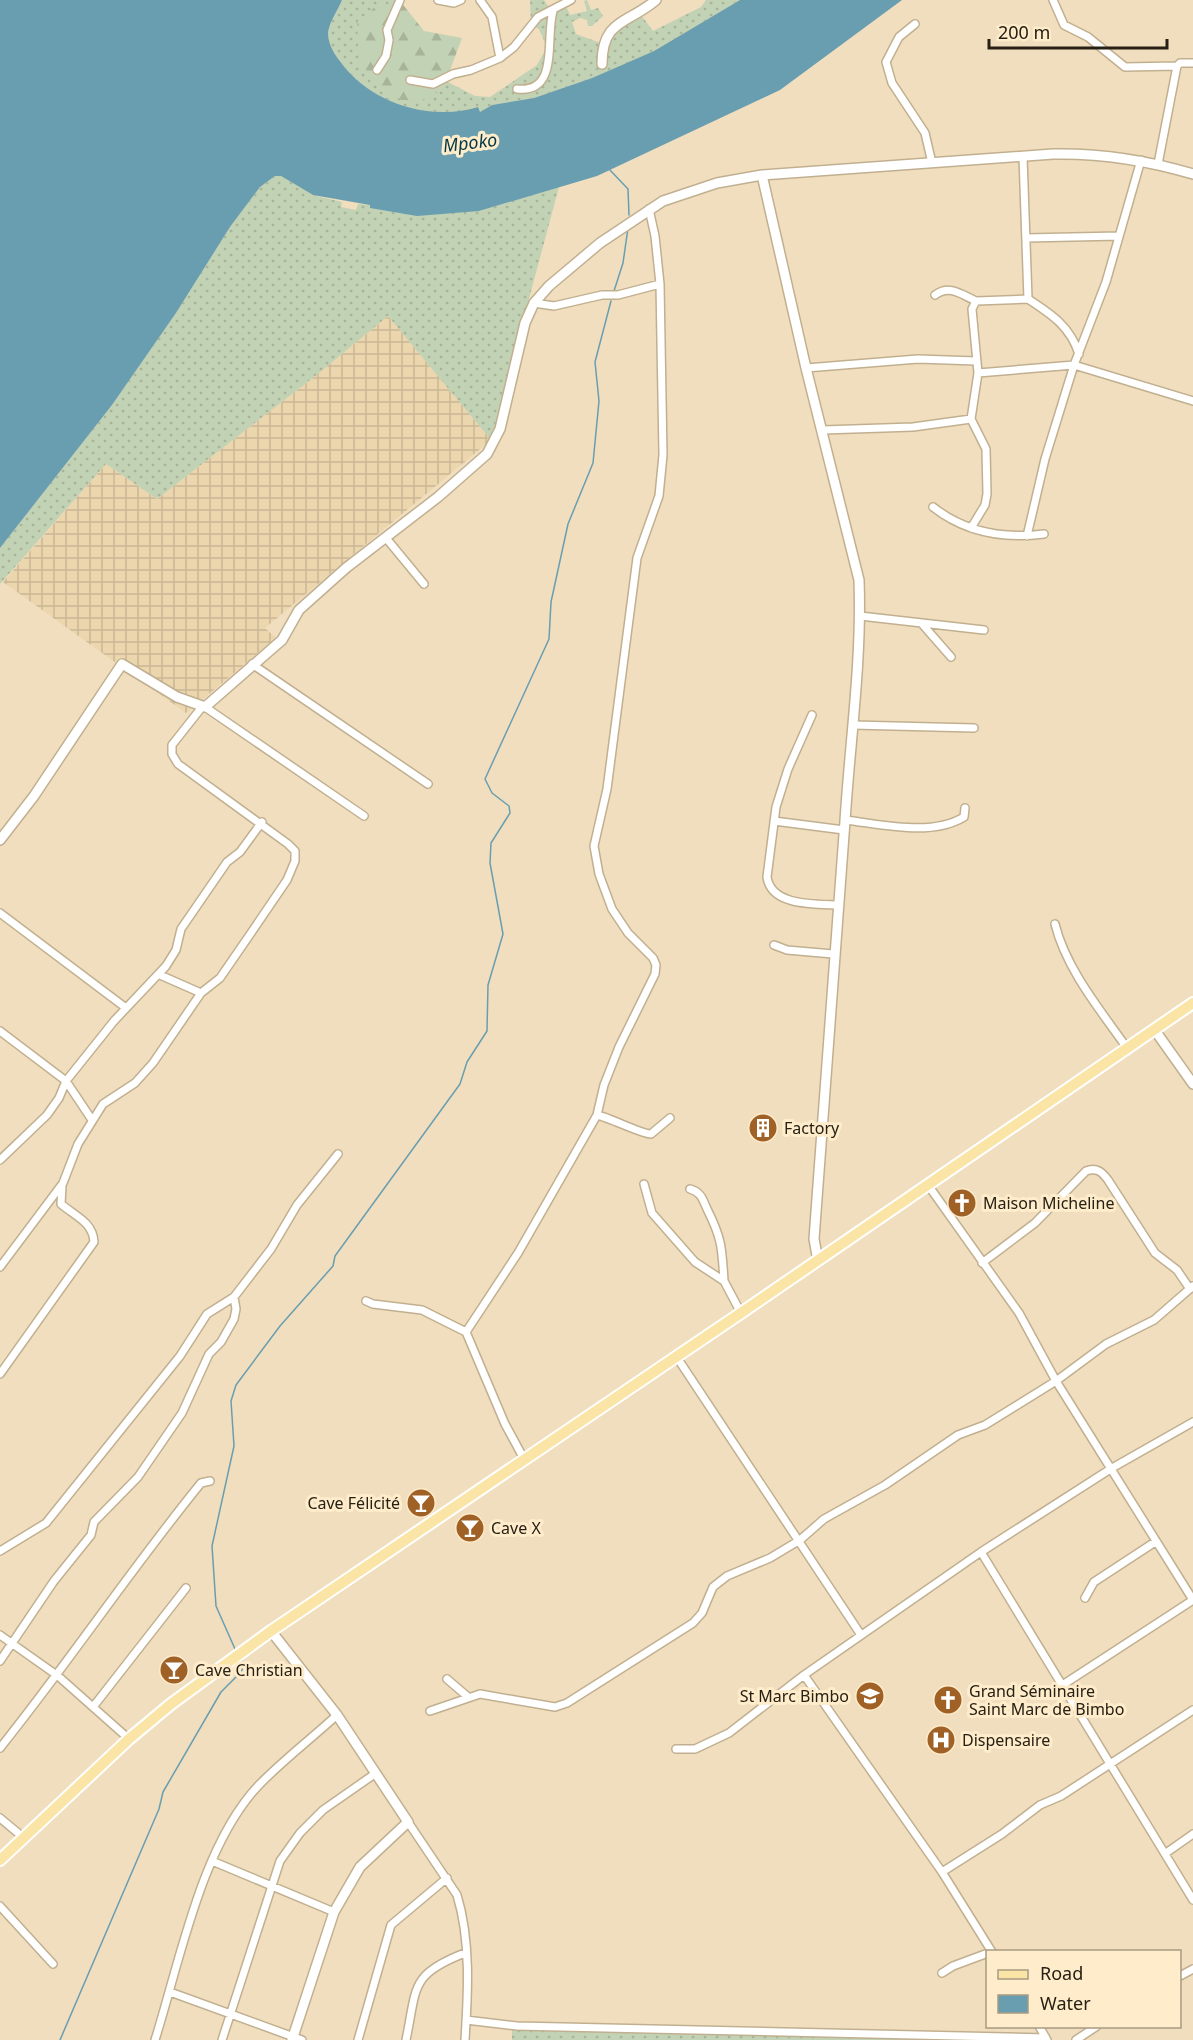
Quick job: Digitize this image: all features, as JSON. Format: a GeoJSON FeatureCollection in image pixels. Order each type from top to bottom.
{"type":"FeatureCollection","features":[{"type":"Feature","properties":{"kind":"main road"},"geometry":{"type":"LineString","coordinates":[[0,1860],[129,1739],[171,1704],[271,1631],[818,1261],[1193,1003]]}},
{"type":"Feature","properties":{"kind":"street"},"geometry":{"type":"LineString","coordinates":[[377,70],[386,56],[389,40],[387,30],[400,0]]}},
{"type":"Feature","properties":{"kind":"street"},"geometry":{"type":"LineString","coordinates":[[438,0],[454,3],[461,0]]}},
{"type":"Feature","properties":{"kind":"street"},"geometry":{"type":"LineString","coordinates":[[480,0],[492,17],[500,58]]}},
{"type":"Feature","properties":{"kind":"street"},"geometry":{"type":"LineString","coordinates":[[410,80],[433,84],[453,74],[471,70],[500,58],[514,47],[538,17],[571,0]]}},
{"type":"Feature","properties":{"kind":"street"},"geometry":{"type":"LineString","coordinates":[[602,64],[604,42],[608,33],[656,0]]}},
{"type":"Feature","properties":{"kind":"street"},"geometry":{"type":"LineString","coordinates":[[1053,0],[1059,15],[1070,30],[1088,37],[1125,67],[1177,66],[1193,63]]}},
{"type":"Feature","properties":{"kind":"street"},"geometry":{"type":"LineString","coordinates":[[517,89],[532,89],[539,85],[545,76],[549,60],[553,11]]}},
{"type":"Feature","properties":{"kind":"street"},"geometry":{"type":"LineString","coordinates":[[915,24],[899,37],[886,62],[892,83],[925,133],[932,163]]}},
{"type":"Feature","properties":{"kind":"street"},"geometry":{"type":"LineString","coordinates":[[1158,164],[1177,66]]}},
{"type":"Feature","properties":{"kind":"street"},"geometry":{"type":"LineString","coordinates":[[0,1267],[63,1183],[92,1120],[103,1104],[135,1083],[153,1063],[201,993],[220,978],[287,880],[295,861],[295,851],[262,822],[178,764],[172,754],[172,745],[203,707],[282,640],[299,610],[346,568],[446,490],[493,446],[500,429],[525,323],[534,303],[549,286],[600,243],[663,201],[699,187],[762,175],[1077,153],[1141,160],[1193,174]]}},
{"type":"Feature","properties":{"kind":"street"},"geometry":{"type":"LineString","coordinates":[[1023,157],[1028,299]]}},
{"type":"Feature","properties":{"kind":"street"},"geometry":{"type":"LineString","coordinates":[[1027,536],[1045,459],[1074,365],[1106,282],[1141,160]]}},
{"type":"Feature","properties":{"kind":"street"},"geometry":{"type":"LineString","coordinates":[[762,175],[806,368],[824,430],[859,580],[860,616],[853,725],[814,1239],[818,1261]]}},
{"type":"Feature","properties":{"kind":"street"},"geometry":{"type":"LineString","coordinates":[[466,1332],[518,1253],[597,1115],[604,1085],[655,974],[656,965],[653,958],[621,924],[612,909],[599,874],[594,846],[607,789],[637,558],[659,496],[664,409],[660,284],[655,236],[649,209]]}},
{"type":"Feature","properties":{"kind":"street"},"geometry":{"type":"LineString","coordinates":[[1026,238],[1119,236]]}},
{"type":"Feature","properties":{"kind":"street"},"geometry":{"type":"LineString","coordinates":[[534,303],[554,306],[602,295],[618,295],[660,284]]}},
{"type":"Feature","properties":{"kind":"street"},"geometry":{"type":"LineString","coordinates":[[935,295],[941,291],[951,290],[976,301],[1028,299],[1059,320],[1074,338],[1079,354]]}},
{"type":"Feature","properties":{"kind":"street"},"geometry":{"type":"LineString","coordinates":[[971,528],[985,505],[987,494],[986,449],[971,419],[978,373],[972,309],[976,301]]}},
{"type":"Feature","properties":{"kind":"street"},"geometry":{"type":"LineString","coordinates":[[806,368],[918,359],[976,361]]}},
{"type":"Feature","properties":{"kind":"street"},"geometry":{"type":"LineString","coordinates":[[978,373],[1074,365],[1193,400]]}},
{"type":"Feature","properties":{"kind":"street"},"geometry":{"type":"LineString","coordinates":[[824,430],[913,427],[971,419]]}},
{"type":"Feature","properties":{"kind":"street"},"geometry":{"type":"LineString","coordinates":[[933,507],[946,517],[971,528],[1002,536],[1044,534]]}},
{"type":"Feature","properties":{"kind":"street"},"geometry":{"type":"LineString","coordinates":[[386,538],[423,584]]}},
{"type":"Feature","properties":{"kind":"street"},"geometry":{"type":"LineString","coordinates":[[860,616],[890,618],[923,625],[984,630]]}},
{"type":"Feature","properties":{"kind":"street"},"geometry":{"type":"LineString","coordinates":[[923,625],[951,657]]}},
{"type":"Feature","properties":{"kind":"street"},"geometry":{"type":"LineString","coordinates":[[0,840],[34,796],[123,664],[177,697],[203,707],[364,816]]}},
{"type":"Feature","properties":{"kind":"street"},"geometry":{"type":"LineString","coordinates":[[252,664],[428,784]]}},
{"type":"Feature","properties":{"kind":"street"},"geometry":{"type":"LineString","coordinates":[[812,715],[788,769],[774,821],[766,877],[768,885],[783,898],[838,905]]}},
{"type":"Feature","properties":{"kind":"street"},"geometry":{"type":"LineString","coordinates":[[853,725],[974,728]]}},
{"type":"Feature","properties":{"kind":"street"},"geometry":{"type":"LineString","coordinates":[[774,821],[922,827],[956,822],[964,817],[965,808]]}},
{"type":"Feature","properties":{"kind":"street"},"geometry":{"type":"LineString","coordinates":[[0,1160],[46,1115],[59,1098],[66,1081],[126,1008],[136,1000],[144,987],[160,975],[176,950],[181,929],[227,862],[240,852],[262,822]]}},
{"type":"Feature","properties":{"kind":"street"},"geometry":{"type":"LineString","coordinates":[[0,914],[126,1008]]}},
{"type":"Feature","properties":{"kind":"street"},"geometry":{"type":"LineString","coordinates":[[1055,924],[1058,937],[1083,982],[1127,1048]]}},
{"type":"Feature","properties":{"kind":"street"},"geometry":{"type":"LineString","coordinates":[[774,945],[787,950],[834,954]]}},
{"type":"Feature","properties":{"kind":"street"},"geometry":{"type":"LineString","coordinates":[[160,975],[201,993]]}},
{"type":"Feature","properties":{"kind":"street"},"geometry":{"type":"LineString","coordinates":[[1154,1029],[1193,1084]]}},
{"type":"Feature","properties":{"kind":"street"},"geometry":{"type":"LineString","coordinates":[[0,1031],[66,1081],[92,1120]]}},
{"type":"Feature","properties":{"kind":"street"},"geometry":{"type":"LineString","coordinates":[[597,1115],[628,1124],[643,1134],[651,1134],[670,1118]]}},
{"type":"Feature","properties":{"kind":"street"},"geometry":{"type":"LineString","coordinates":[[0,1551],[46,1523],[180,1356],[207,1314],[234,1297],[271,1249],[297,1205],[338,1154]]}},
{"type":"Feature","properties":{"kind":"street"},"geometry":{"type":"LineString","coordinates":[[430,1711],[468,1697],[491,1695],[555,1707],[567,1703],[693,1623],[702,1613],[713,1587],[727,1576],[770,1558],[800,1540],[824,1519],[885,1485],[958,1435],[985,1425],[1056,1381],[1106,1344],[1154,1320],[1191,1287],[1177,1270],[1161,1261],[1108,1180],[1102,1172],[1095,1169],[1086,1171],[1035,1223],[982,1263]]}},
{"type":"Feature","properties":{"kind":"street"},"geometry":{"type":"LineString","coordinates":[[0,1374],[3,1363],[94,1242],[94,1233],[87,1223],[61,1204],[63,1183]]}},
{"type":"Feature","properties":{"kind":"street"},"geometry":{"type":"LineString","coordinates":[[644,1184],[652,1214],[695,1262],[724,1281]]}},
{"type":"Feature","properties":{"kind":"street"},"geometry":{"type":"LineString","coordinates":[[928,1185],[1019,1313],[1056,1381],[1193,1600],[1062,1686]]}},
{"type":"Feature","properties":{"kind":"street"},"geometry":{"type":"LineString","coordinates":[[690,1189],[703,1198],[717,1226],[724,1281],[741,1313]]}},
{"type":"Feature","properties":{"kind":"street"},"geometry":{"type":"LineString","coordinates":[[0,1661],[54,1581],[91,1535],[94,1522],[138,1477],[182,1413],[209,1354],[221,1342],[234,1319],[234,1297]]}},
{"type":"Feature","properties":{"kind":"street"},"geometry":{"type":"LineString","coordinates":[[366,1301],[373,1304],[422,1310],[466,1332],[505,1425],[524,1459]]}},
{"type":"Feature","properties":{"kind":"street"},"geometry":{"type":"LineString","coordinates":[[676,1356],[861,1635]]}},
{"type":"Feature","properties":{"kind":"street"},"geometry":{"type":"LineString","coordinates":[[676,1749],[695,1749],[729,1733],[804,1675],[981,1552],[1112,1468],[1193,1422]]}},
{"type":"Feature","properties":{"kind":"street"},"geometry":{"type":"LineString","coordinates":[[0,1748],[58,1676],[73,1651],[145,1551],[201,1483],[210,1481]]}},
{"type":"Feature","properties":{"kind":"street"},"geometry":{"type":"LineString","coordinates":[[1085,1598],[1094,1582],[1155,1542]]}},
{"type":"Feature","properties":{"kind":"street"},"geometry":{"type":"LineString","coordinates":[[981,1552],[1193,1900]]}},
{"type":"Feature","properties":{"kind":"street"},"geometry":{"type":"LineString","coordinates":[[93,1707],[186,1588]]}},
{"type":"Feature","properties":{"kind":"street"},"geometry":{"type":"LineString","coordinates":[[271,1631],[337,1715],[457,1895],[461,1909],[468,1989],[465,2040]]}},
{"type":"Feature","properties":{"kind":"street"},"geometry":{"type":"LineString","coordinates":[[0,1635],[58,1676],[129,1739]]}},
{"type":"Feature","properties":{"kind":"street"},"geometry":{"type":"LineString","coordinates":[[804,1675],[942,1872],[991,1950]]}},
{"type":"Feature","properties":{"kind":"street"},"geometry":{"type":"LineString","coordinates":[[447,1679],[468,1697]]}},
{"type":"Feature","properties":{"kind":"street"},"geometry":{"type":"LineString","coordinates":[[942,1872],[1193,1710]]}},
{"type":"Feature","properties":{"kind":"street"},"geometry":{"type":"LineString","coordinates":[[155,2040],[192,1917],[222,1837],[257,1787],[337,1715]]}},
{"type":"Feature","properties":{"kind":"street"},"geometry":{"type":"LineString","coordinates":[[222,2040],[280,1862],[300,1833],[323,1809],[376,1773]]}},
{"type":"Feature","properties":{"kind":"street"},"geometry":{"type":"LineString","coordinates":[[0,1818],[24,1838]]}},
{"type":"Feature","properties":{"kind":"street"},"geometry":{"type":"LineString","coordinates":[[170,1992],[296,2039],[334,1912],[360,1867],[408,1822]]}},
{"type":"Feature","properties":{"kind":"street"},"geometry":{"type":"LineString","coordinates":[[1166,1853],[1193,1834]]}},
{"type":"Feature","properties":{"kind":"street"},"geometry":{"type":"LineString","coordinates":[[212,1861],[334,1912]]}},
{"type":"Feature","properties":{"kind":"street"},"geometry":{"type":"LineString","coordinates":[[358,2040],[391,1925],[447,1878]]}},
{"type":"Feature","properties":{"kind":"street"},"geometry":{"type":"LineString","coordinates":[[0,1906],[53,1964]]}},
{"type":"Feature","properties":{"kind":"street"},"geometry":{"type":"LineString","coordinates":[[406,2040],[417,1989],[423,1976],[465,1953]]}},
{"type":"Feature","properties":{"kind":"street"},"geometry":{"type":"LineString","coordinates":[[942,1973],[953,1966],[986,1953]]}},
{"type":"Feature","properties":{"kind":"street"},"geometry":{"type":"LineString","coordinates":[[466,2020],[517,2026],[1047,2039]]}},
{"type":"Feature","properties":{"kind":"street"},"geometry":{"type":"LineString","coordinates":[[517,2026],[528,2030]]}},
{"type":"Feature","properties":{"kind":"street"},"geometry":{"type":"LineString","coordinates":[[1076,2040],[1094,2028]]}},
{"type":"Feature","properties":{"kind":"shaded area"},"geometry":{"type":"Polygon","coordinates":[[[388,316],[491,440],[265,628],[276,638],[186,713],[3,582],[106,464],[157,499],[314,377],[388,316]]]}},
{"type":"Feature","properties":{"kind":"green space"},"geometry":{"type":"Polygon","coordinates":[[[342,0],[400,0],[438,92],[446,81],[475,96],[490,97],[537,65],[547,47],[539,29],[531,25],[530,0],[544,0],[550,9],[558,11],[566,6],[570,15],[587,11],[584,1],[587,0],[591,10],[598,8],[603,16],[592,26],[588,26],[587,20],[580,18],[572,22],[576,34],[606,45],[617,29],[641,15],[653,31],[701,7],[706,0],[740,0],[654,51],[592,78],[534,98],[492,105],[480,112],[477,107],[442,112],[424,111],[390,101],[374,93],[347,70],[332,49],[328,34],[331,21],[342,0]]]}},
{"type":"Feature","properties":{"kind":"green space"},"geometry":{"type":"Polygon","coordinates":[[[400,1],[424,31],[462,38],[446,81],[438,92],[422,100],[401,100],[377,84],[359,61],[357,22],[375,7],[400,1]]]}},
{"type":"Feature","properties":{"kind":"green space"},"geometry":{"type":"Polygon","coordinates":[[[275,176],[281,176],[313,195],[342,202],[341,207],[356,210],[358,204],[371,205],[370,208],[479,211],[559,187],[491,440],[388,316],[314,377],[157,499],[106,464],[0,584],[0,548],[112,405],[176,313],[230,227],[260,187],[275,176]]]}},
{"type":"Feature","properties":{"kind":"green space"},"geometry":{"type":"Polygon","coordinates":[[[512,2030],[960,2040],[512,2040],[512,2030]]]}},
{"type":"Feature","properties":{"kind":"water","name":"Mpoko"},"geometry":{"type":"Polygon","coordinates":[[[0,0],[342,0],[328,30],[329,39],[337,58],[360,82],[374,93],[407,107],[442,112],[478,107],[480,112],[492,105],[534,98],[592,78],[654,51],[740,0],[902,0],[780,90],[597,176],[479,211],[417,216],[370,208],[370,205],[313,195],[281,176],[275,176],[260,187],[230,227],[176,313],[112,405],[0,548],[0,0]]]}},
{"type":"Feature","properties":{"kind":"waterway"},"geometry":{"type":"LineString","coordinates":[[609,169],[628,189],[629,215]]}},
{"type":"Feature","properties":{"kind":"waterway"},"geometry":{"type":"LineString","coordinates":[[614,291],[623,263],[628,228]]}},
{"type":"Feature","properties":{"kind":"waterway"},"geometry":{"type":"LineString","coordinates":[[235,1649],[216,1606],[212,1546],[234,1446],[231,1401],[236,1385],[280,1326],[333,1266],[335,1256],[460,1084],[467,1062],[487,1031],[488,985],[503,934],[490,863],[491,843],[510,813],[509,806],[492,793],[485,779],[549,639],[551,602],[568,524],[593,463],[599,401],[595,362],[611,301]]}},
{"type":"Feature","properties":{"kind":"waterway"},"geometry":{"type":"LineString","coordinates":[[60,2040],[159,1809],[163,1792],[221,1692],[241,1672],[244,1665],[241,1659]]}},
{"type":"Feature","properties":{"kind":"place","name":"Factory"},"geometry":{"type":"Point","coordinates":[763,1128]}},
{"type":"Feature","properties":{"kind":"place","name":"Maison Micheline"},"geometry":{"type":"Point","coordinates":[962,1203]}},
{"type":"Feature","properties":{"kind":"place","name":"Cave Félicité"},"geometry":{"type":"Point","coordinates":[421,1503]}},
{"type":"Feature","properties":{"kind":"place","name":"Cave X"},"geometry":{"type":"Point","coordinates":[470,1528]}},
{"type":"Feature","properties":{"kind":"place","name":"Cave Christian"},"geometry":{"type":"Point","coordinates":[174,1670]}},
{"type":"Feature","properties":{"kind":"place","name":"St Marc Bimbo"},"geometry":{"type":"Point","coordinates":[870,1696]}},
{"type":"Feature","properties":{"kind":"place","name":"Grand Séminaire Saint Marc de Bimbo"},"geometry":{"type":"Point","coordinates":[948,1700]}},
{"type":"Feature","properties":{"kind":"place","name":"Dispensaire"},"geometry":{"type":"Point","coordinates":[941,1740]}}]}
